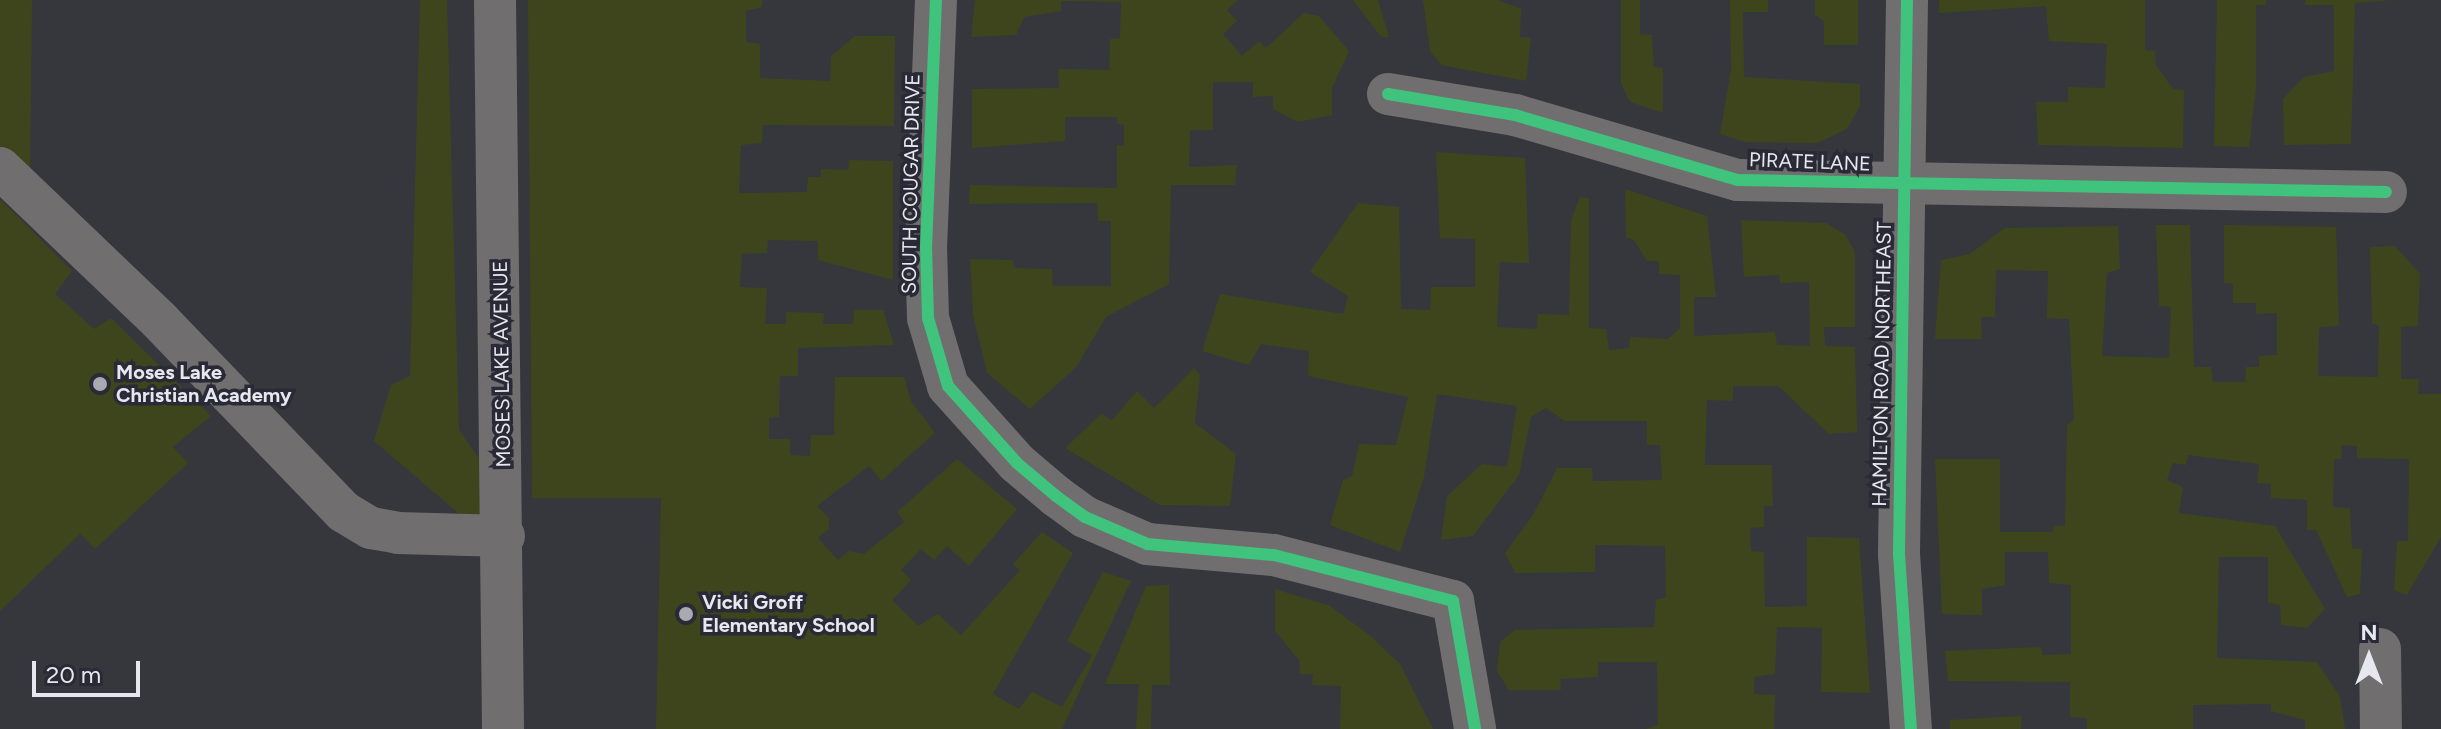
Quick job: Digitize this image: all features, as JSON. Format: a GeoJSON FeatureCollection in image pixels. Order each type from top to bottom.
{"type":"FeatureCollection","features":[{"type":"Feature","properties":{"kind":"street","name":"MOSES LAKE AVENUE"},"geometry":{"type":"LineString","coordinates":[[495,0],[504,536],[503,729]]}},
{"type":"Feature","properties":{"kind":"street","name":"SOUTH COUGAR DRIVE"},"geometry":{"type":"LineString","coordinates":[[936,0],[926,246],[928,318],[948,386],[974,419],[1056,496],[1085,517],[1147,544],[1274,555],[1453,601],[1475,729]]}},
{"type":"Feature","properties":{"kind":"street","name":"HAMILTON ROAD NORTHEAST"},"geometry":{"type":"LineString","coordinates":[[1907,0],[1899,554],[1911,729]]}},
{"type":"Feature","properties":{"kind":"street","name":"PIRATE LANE"},"geometry":{"type":"LineString","coordinates":[[1388,94],[1515,115],[1738,180],[1906,186],[2386,192]]}},
{"type":"Feature","properties":{"kind":"street"},"geometry":{"type":"LineString","coordinates":[[0,168],[160,321],[344,512],[371,528],[398,533],[504,536]]}},
{"type":"Feature","properties":{"kind":"street"},"geometry":{"type":"LineString","coordinates":[[2380,649],[2381,729]]}},
{"type":"Feature","properties":{"kind":"green space"},"geometry":{"type":"Polygon","coordinates":[[[0,0],[32,0],[30,179],[0,148],[0,0]]]}},
{"type":"Feature","properties":{"kind":"green space"},"geometry":{"type":"Polygon","coordinates":[[[420,0],[447,0],[459,430],[483,464],[481,512],[470,523],[374,441],[391,385],[410,376],[420,0]]]}},
{"type":"Feature","properties":{"kind":"green space"},"geometry":{"type":"Polygon","coordinates":[[[528,0],[762,0],[762,7],[746,11],[746,42],[760,44],[760,78],[830,81],[831,56],[855,36],[895,36],[894,126],[763,125],[762,143],[741,145],[739,193],[807,192],[808,177],[821,177],[821,169],[848,170],[849,160],[893,161],[893,280],[818,260],[818,241],[768,240],[767,253],[742,254],[740,287],[767,288],[765,324],[786,324],[786,312],[824,313],[823,324],[853,324],[854,310],[883,310],[894,345],[798,348],[798,376],[780,376],[779,417],[769,418],[769,439],[790,439],[790,455],[810,456],[811,435],[834,435],[835,377],[904,377],[911,401],[935,433],[881,481],[869,466],[817,506],[829,518],[829,529],[818,538],[838,560],[849,551],[864,554],[904,522],[897,512],[957,459],[1017,509],[969,566],[947,546],[934,560],[921,549],[901,570],[911,580],[892,600],[918,626],[938,614],[961,635],[1020,570],[1013,564],[1042,532],[1073,553],[993,694],[1019,709],[1032,692],[1062,707],[1092,655],[1067,641],[1103,572],[1131,581],[1062,729],[656,729],[661,498],[532,498],[528,0]]]}},
{"type":"Feature","properties":{"kind":"green space"},"geometry":{"type":"Polygon","coordinates":[[[975,0],[1238,0],[1227,10],[1237,21],[1223,34],[1242,56],[1259,41],[1266,48],[1304,13],[1319,16],[1349,51],[1332,88],[1332,115],[1298,122],[1273,109],[1273,96],[1253,97],[1253,82],[1213,82],[1213,130],[1190,130],[1189,167],[1237,165],[1235,185],[1171,185],[1169,284],[1106,317],[1077,366],[1030,409],[987,373],[973,315],[970,259],[1013,260],[1014,268],[1052,269],[1053,286],[1111,286],[1111,221],[1098,221],[1097,203],[969,204],[970,185],[1117,188],[1117,145],[1124,146],[1124,125],[1117,124],[1117,117],[1065,117],[1065,141],[972,148],[972,89],[1059,88],[1058,69],[1109,70],[1110,39],[1120,38],[1121,2],[1061,1],[1061,11],[1024,17],[1016,35],[971,37],[975,0]]]}},
{"type":"Feature","properties":{"kind":"green space"},"geometry":{"type":"Polygon","coordinates":[[[1353,0],[1378,0],[1389,37],[1381,37],[1353,0]]]}},
{"type":"Feature","properties":{"kind":"green space"},"geometry":{"type":"Polygon","coordinates":[[[1423,0],[1498,0],[1521,9],[1520,37],[1531,38],[1526,81],[1441,65],[1430,51],[1423,0]]]}},
{"type":"Feature","properties":{"kind":"green space"},"geometry":{"type":"Polygon","coordinates":[[[1621,0],[1640,0],[1640,34],[1652,35],[1654,67],[1663,68],[1663,113],[1630,102],[1621,83],[1621,0]]]}},
{"type":"Feature","properties":{"kind":"green space"},"geometry":{"type":"Polygon","coordinates":[[[1730,0],[1768,0],[1768,12],[1743,12],[1744,77],[1860,84],[1860,106],[1847,129],[1817,143],[1745,142],[1720,134],[1731,70],[1730,0]]]}},
{"type":"Feature","properties":{"kind":"green space"},"geometry":{"type":"Polygon","coordinates":[[[1815,0],[1858,0],[1858,45],[1824,45],[1824,21],[1815,15],[1815,0]]]}},
{"type":"Feature","properties":{"kind":"green space"},"geometry":{"type":"Polygon","coordinates":[[[1939,0],[2145,0],[2145,50],[2155,51],[2156,65],[2173,89],[2184,90],[2183,148],[2038,145],[2036,102],[2068,102],[2068,87],[2105,88],[2107,44],[2049,41],[2046,6],[1939,13],[1939,0]]]}},
{"type":"Feature","properties":{"kind":"green space"},"geometry":{"type":"Polygon","coordinates":[[[2217,0],[2266,0],[2266,5],[2256,5],[2256,88],[2249,147],[2214,146],[2217,0]]]}},
{"type":"Feature","properties":{"kind":"green space"},"geometry":{"type":"Polygon","coordinates":[[[2305,0],[2392,0],[2355,3],[2351,144],[2284,145],[2283,99],[2304,77],[2334,71],[2334,5],[2305,5],[2305,0]]]}},
{"type":"Feature","properties":{"kind":"green space"},"geometry":{"type":"Polygon","coordinates":[[[1436,152],[1525,158],[1529,263],[1500,262],[1497,327],[1537,329],[1538,314],[1569,315],[1571,220],[1580,197],[1589,198],[1589,328],[1606,329],[1609,350],[1629,348],[1630,337],[1668,339],[1680,328],[1680,275],[1659,274],[1659,261],[1647,261],[1634,240],[1626,237],[1625,189],[1707,216],[1716,297],[1694,297],[1694,336],[1775,332],[1777,345],[1810,346],[1809,282],[1780,283],[1779,275],[1744,277],[1741,220],[1826,223],[1845,234],[1855,252],[1855,327],[1824,327],[1825,346],[1855,347],[1857,432],[1829,434],[1778,386],[1733,386],[1733,401],[1707,400],[1705,465],[1772,465],[1773,506],[1764,506],[1764,527],[1750,528],[1751,551],[1764,552],[1765,607],[1807,606],[1807,537],[1859,538],[1870,693],[1821,692],[1822,628],[1777,627],[1775,674],[1754,677],[1754,694],[1775,695],[1774,729],[1646,729],[1658,725],[1657,662],[1598,662],[1598,677],[1560,679],[1561,690],[1509,690],[1497,671],[1500,642],[1515,630],[1654,627],[1656,600],[1666,597],[1665,546],[1595,545],[1595,572],[1515,573],[1505,553],[1533,515],[1557,468],[1592,468],[1593,481],[1662,480],[1660,445],[1647,445],[1647,421],[1565,421],[1546,408],[1531,417],[1519,475],[1473,536],[1441,540],[1447,496],[1482,464],[1507,467],[1517,406],[1437,394],[1424,477],[1400,552],[1330,525],[1343,480],[1352,476],[1359,444],[1396,445],[1408,397],[1308,376],[1309,351],[1261,344],[1249,365],[1202,351],[1220,294],[1343,314],[1348,296],[1310,272],[1358,203],[1399,207],[1401,309],[1430,310],[1431,287],[1475,287],[1475,239],[1440,238],[1436,152]]]}},
{"type":"Feature","properties":{"kind":"green space"},"geometry":{"type":"Polygon","coordinates":[[[0,199],[72,271],[55,294],[94,329],[111,318],[211,416],[173,447],[188,463],[95,549],[80,534],[0,611],[0,199]]]}},
{"type":"Feature","properties":{"kind":"green space"},"geometry":{"type":"Polygon","coordinates":[[[2156,225],[2190,225],[2194,367],[2211,367],[2213,382],[2245,382],[2246,367],[2259,367],[2259,356],[2277,355],[2277,313],[2256,314],[2256,303],[2233,303],[2233,284],[2224,283],[2224,225],[2336,227],[2339,326],[2319,327],[2318,376],[2378,377],[2379,325],[2372,324],[2370,247],[2395,246],[2420,274],[2418,326],[2401,327],[2401,379],[2419,379],[2418,394],[2441,394],[2441,537],[2407,595],[2394,590],[2397,541],[2408,541],[2409,459],[2357,458],[2357,446],[2342,445],[2341,459],[2334,459],[2333,507],[2350,508],[2352,548],[2362,549],[2360,594],[2347,597],[2316,530],[2307,530],[2307,500],[2271,498],[2271,484],[2257,483],[2259,464],[2188,455],[2186,465],[2173,463],[2167,480],[2183,487],[2179,513],[2275,526],[2325,609],[2307,628],[2281,625],[2280,605],[2268,603],[2268,557],[2219,557],[2217,658],[2317,662],[2340,697],[2345,729],[2305,729],[2305,720],[2271,711],[2271,704],[2193,705],[2193,729],[2087,729],[2087,718],[2070,717],[2070,682],[1948,681],[1945,651],[2041,647],[2043,655],[2071,654],[2071,585],[2049,583],[2048,552],[2005,552],[2005,585],[1982,589],[1982,615],[1942,614],[1935,459],[2000,459],[2000,532],[2053,532],[2054,526],[2065,526],[2067,425],[2074,420],[2069,319],[2047,318],[2048,271],[1996,270],[1995,317],[1981,317],[1982,339],[1935,339],[1941,260],[1970,254],[2005,228],[2118,226],[2120,269],[2107,273],[2102,356],[2169,358],[2171,307],[2159,306],[2156,225]]]}},
{"type":"Feature","properties":{"kind":"green space"},"geometry":{"type":"Polygon","coordinates":[[[1194,368],[1200,375],[1195,423],[1236,454],[1230,506],[1160,505],[1065,448],[1101,414],[1112,420],[1137,391],[1154,408],[1194,368]]]}},
{"type":"Feature","properties":{"kind":"green space"},"geometry":{"type":"Polygon","coordinates":[[[1169,585],[1170,685],[1152,685],[1151,729],[1136,729],[1139,684],[1105,684],[1146,586],[1169,585]]]}},
{"type":"Feature","properties":{"kind":"green space"},"geometry":{"type":"Polygon","coordinates":[[[1275,589],[1330,606],[1372,637],[1400,664],[1433,729],[1340,729],[1341,686],[1312,685],[1313,674],[1300,674],[1299,660],[1275,631],[1275,589]]]}},
{"type":"Feature","properties":{"kind":"green space"},"geometry":{"type":"Polygon","coordinates":[[[2022,716],[2021,729],[1950,729],[1950,720],[2022,716]]]}},
{"type":"Feature","properties":{"kind":"cycle path"},"geometry":{"type":"LineString","coordinates":[[936,0],[926,246],[928,318],[948,386],[1017,463],[1056,496],[1085,517],[1147,544],[1274,555],[1453,601],[1475,729]]}},
{"type":"Feature","properties":{"kind":"cycle path"},"geometry":{"type":"LineString","coordinates":[[1907,0],[1899,554],[1911,729]]}},
{"type":"Feature","properties":{"kind":"cycle path"},"geometry":{"type":"LineString","coordinates":[[1388,94],[1515,115],[1738,180],[2386,192]]}},
{"type":"Feature","properties":{"kind":"place","name":"Moses Lake Christian Academy"},"geometry":{"type":"Point","coordinates":[100,384]}},
{"type":"Feature","properties":{"kind":"place","name":"Vicki Groff Elementary School"},"geometry":{"type":"Point","coordinates":[686,614]}}]}
